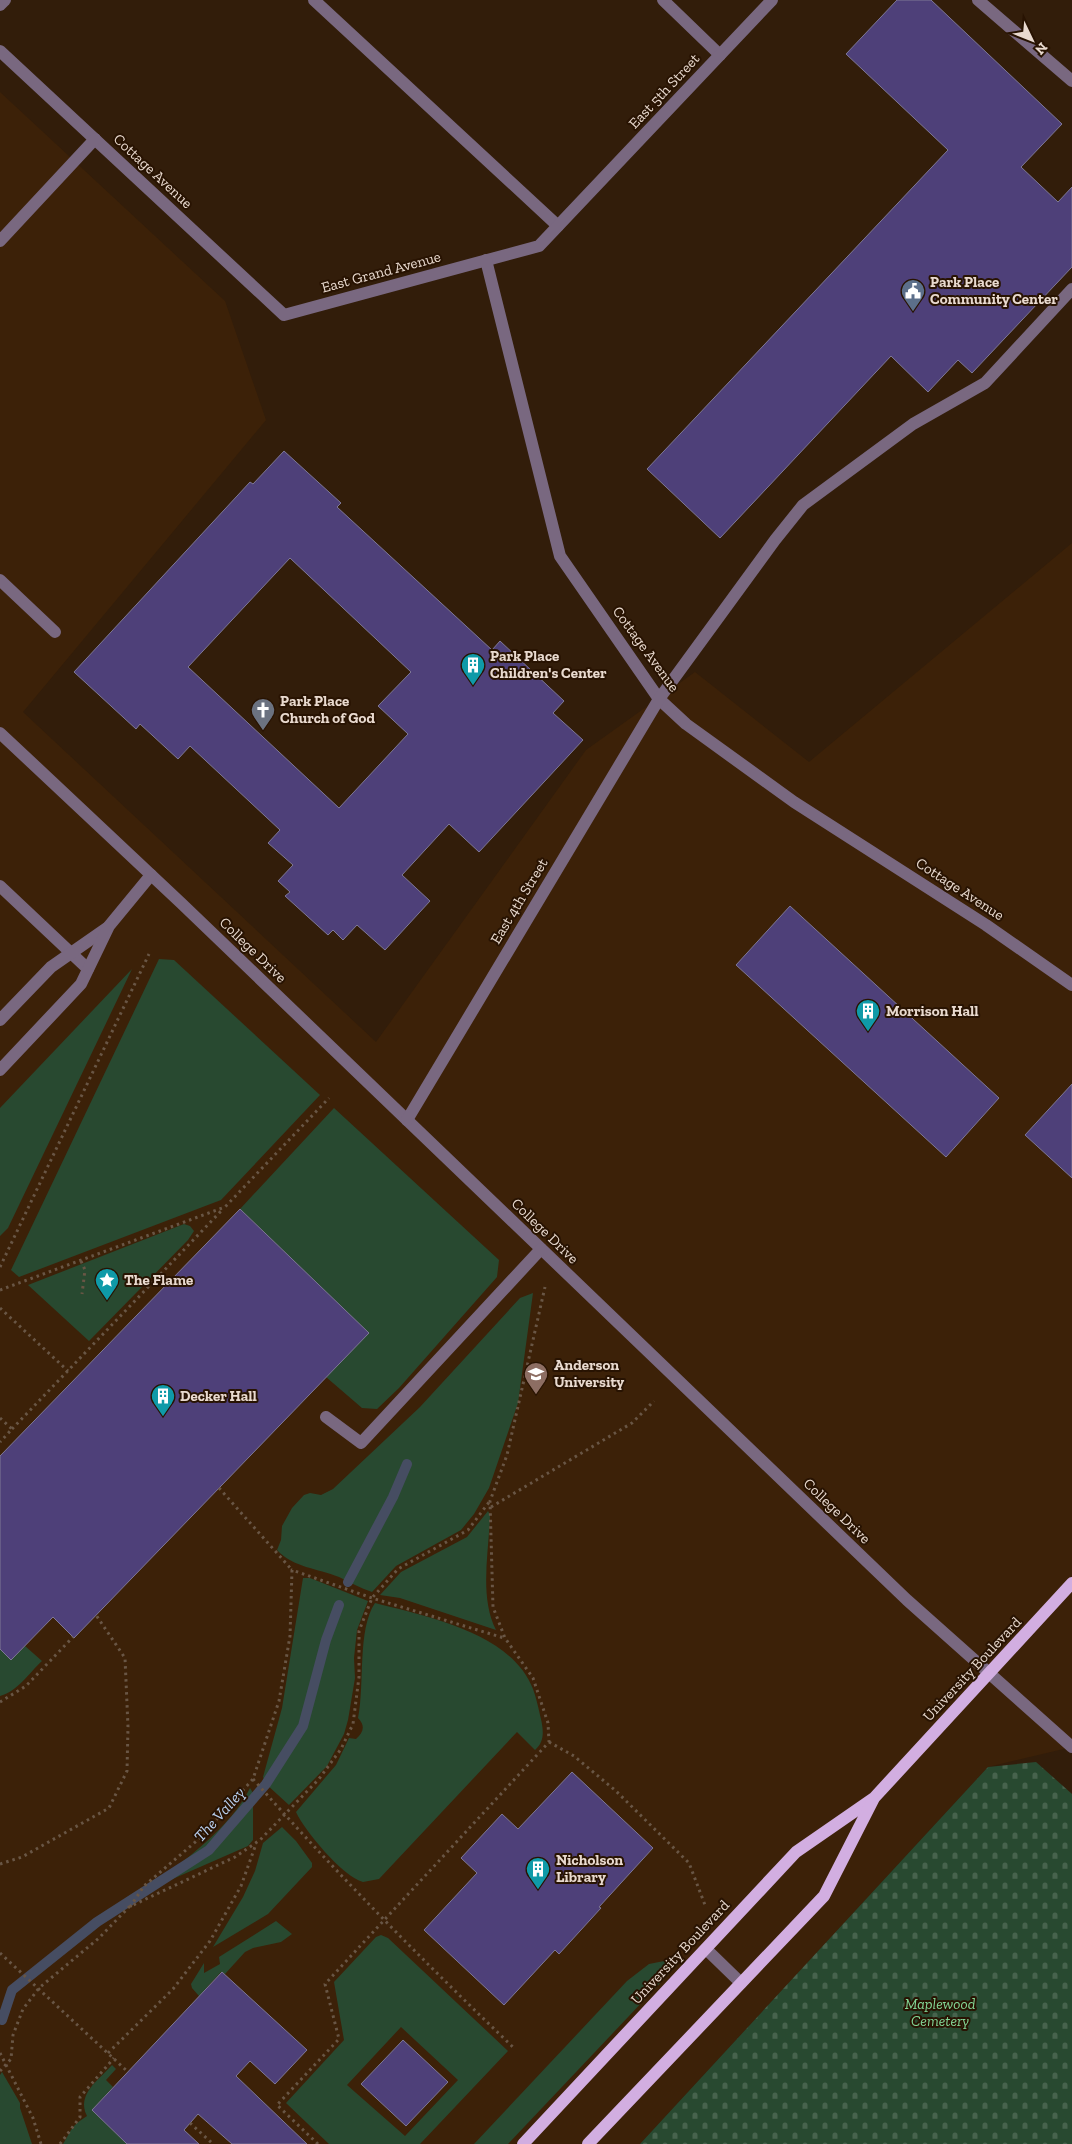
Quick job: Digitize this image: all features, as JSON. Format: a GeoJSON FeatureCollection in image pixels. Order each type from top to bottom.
{"type":"FeatureCollection","features":[{"type":"Feature","properties":{"kind":"main road","name":"University Boulevard"},"geometry":{"type":"LineString","coordinates":[[523,2144],[796,1852],[874,1798],[1072,1583]]}},
{"type":"Feature","properties":{"kind":"main road","name":"University Boulevard"},"geometry":{"type":"LineString","coordinates":[[588,2144],[824,1896],[874,1798]]}},
{"type":"Feature","properties":{"kind":"street"},"geometry":{"type":"LineString","coordinates":[[0,5],[4,0]]}},
{"type":"Feature","properties":{"kind":"street"},"geometry":{"type":"LineString","coordinates":[[314,0],[558,226]]}},
{"type":"Feature","properties":{"kind":"street"},"geometry":{"type":"LineString","coordinates":[[663,0],[720,55]]}},
{"type":"Feature","properties":{"kind":"street","name":"East 5th Street"},"geometry":{"type":"LineString","coordinates":[[558,226],[772,0]]}},
{"type":"Feature","properties":{"kind":"street"},"geometry":{"type":"LineString","coordinates":[[978,0],[1072,81]]}},
{"type":"Feature","properties":{"kind":"street","name":"Cottage Avenue"},"geometry":{"type":"LineString","coordinates":[[0,51],[284,315]]}},
{"type":"Feature","properties":{"kind":"street"},"geometry":{"type":"LineString","coordinates":[[0,241],[95,139]]}},
{"type":"Feature","properties":{"kind":"street","name":"East Grand Avenue"},"geometry":{"type":"LineString","coordinates":[[284,315],[539,246],[558,226]]}},
{"type":"Feature","properties":{"kind":"street","name":"Cottage Avenue"},"geometry":{"type":"LineString","coordinates":[[486,260],[560,556],[659,699],[686,724],[794,802],[986,924],[1072,986]]}},
{"type":"Feature","properties":{"kind":"street","name":"East 4th Street"},"geometry":{"type":"LineString","coordinates":[[407,1120],[659,699],[775,540],[803,505],[912,424],[985,382],[1072,289]]}},
{"type":"Feature","properties":{"kind":"street"},"geometry":{"type":"LineString","coordinates":[[0,580],[55,632]]}},
{"type":"Feature","properties":{"kind":"street","name":"College Drive"},"geometry":{"type":"LineString","coordinates":[[0,733],[151,875],[907,1600],[1072,1747]]}},
{"type":"Feature","properties":{"kind":"street"},"geometry":{"type":"LineString","coordinates":[[0,1070],[81,984],[109,926],[151,875]]}},
{"type":"Feature","properties":{"kind":"street"},"geometry":{"type":"LineString","coordinates":[[0,886],[88,969]]}},
{"type":"Feature","properties":{"kind":"street"},"geometry":{"type":"LineString","coordinates":[[0,1020],[51,966],[109,926]]}},
{"type":"Feature","properties":{"kind":"street"},"geometry":{"type":"LineString","coordinates":[[326,1417],[361,1443],[542,1249]]}},
{"type":"Feature","properties":{"kind":"street"},"geometry":{"type":"LineString","coordinates":[[706,1949],[741,1983]]}},
{"type":"Feature","properties":{"kind":"path"},"geometry":{"type":"LineString","coordinates":[[0,1267],[149,954]]}},
{"type":"Feature","properties":{"kind":"path"},"geometry":{"type":"LineString","coordinates":[[0,1442],[329,1098]]}},
{"type":"Feature","properties":{"kind":"path"},"geometry":{"type":"LineString","coordinates":[[0,1290],[226,1207]]}},
{"type":"Feature","properties":{"kind":"path"},"geometry":{"type":"LineString","coordinates":[[81,1261],[85,1270],[82,1294]]}},
{"type":"Feature","properties":{"kind":"path"},"geometry":{"type":"LineString","coordinates":[[130,1906],[235,1857],[256,1843],[319,1779],[341,1749],[352,1724],[359,1677],[359,1631],[372,1598],[398,1569],[468,1530],[490,1501],[507,1454],[546,1282]]}},
{"type":"Feature","properties":{"kind":"path"},"geometry":{"type":"LineString","coordinates":[[0,1308],[68,1371]]}},
{"type":"Feature","properties":{"kind":"path"},"geometry":{"type":"LineString","coordinates":[[490,1507],[632,1423],[654,1401]]}},
{"type":"Feature","properties":{"kind":"path"},"geometry":{"type":"LineString","coordinates":[[0,1418],[12,1429]]}},
{"type":"Feature","properties":{"kind":"path"},"geometry":{"type":"LineString","coordinates":[[218,1488],[292,1570],[372,1598],[505,1638]]}},
{"type":"Feature","properties":{"kind":"path"},"geometry":{"type":"LineString","coordinates":[[318,2144],[276,2105],[339,2039],[325,1984],[548,1742],[548,1723],[533,1678],[505,1638],[494,1607],[490,1501]]}},
{"type":"Feature","properties":{"kind":"path"},"geometry":{"type":"LineString","coordinates":[[0,2071],[11,2059],[13,2035],[23,2009],[39,1988],[100,1938],[130,1906],[144,1886],[200,1838],[253,1779],[279,1701],[290,1636],[292,1570]]}},
{"type":"Feature","properties":{"kind":"path"},"geometry":{"type":"LineString","coordinates":[[0,1864],[22,1857],[109,1808],[127,1771],[128,1728],[125,1658],[96,1615]]}},
{"type":"Feature","properties":{"kind":"path"},"geometry":{"type":"LineString","coordinates":[[0,1702],[26,1686],[73,1637]]}},
{"type":"Feature","properties":{"kind":"path"},"geometry":{"type":"LineString","coordinates":[[548,1742],[574,1756],[616,1791],[689,1863],[704,1905]]}},
{"type":"Feature","properties":{"kind":"path"},"geometry":{"type":"LineString","coordinates":[[253,1779],[430,1968],[515,2049]]}},
{"type":"Feature","properties":{"kind":"path"},"geometry":{"type":"LineString","coordinates":[[108,2053],[173,1989],[210,1941],[241,1886],[256,1843]]}},
{"type":"Feature","properties":{"kind":"path"},"geometry":{"type":"LineString","coordinates":[[0,1953],[128,2072]]}},
{"type":"Feature","properties":{"kind":"path"},"geometry":{"type":"LineString","coordinates":[[0,2054],[33,2118],[41,2144]]}},
{"type":"Feature","properties":{"kind":"path"},"geometry":{"type":"LineString","coordinates":[[60,2144],[80,2116],[80,2097],[114,2058]]}},
{"type":"Feature","properties":{"kind":"path"},"geometry":{"type":"LineString","coordinates":[[190,2122],[213,2144]]}},
{"type":"Feature","properties":{"kind":"shaded area","name":"Anderson University"},"geometry":{"type":"Polygon","coordinates":[[[0,92],[225,301],[266,420],[23,712],[376,1042],[586,750],[695,672],[809,762],[1072,543],[1072,1747],[988,1767],[640,2144],[0,2144],[0,92]]]}},
{"type":"Feature","properties":{"kind":"green space"},"geometry":{"type":"Polygon","coordinates":[[[159,959],[174,960],[320,1095],[221,1200],[19,1277],[11,1270],[159,959]]]}},
{"type":"Feature","properties":{"kind":"green space"},"geometry":{"type":"Polygon","coordinates":[[[132,969],[8,1228],[0,1236],[0,1108],[132,969]]]}},
{"type":"Feature","properties":{"kind":"green space"},"geometry":{"type":"Polygon","coordinates":[[[334,1108],[499,1260],[497,1277],[399,1388],[377,1409],[362,1408],[326,1377],[368,1333],[240,1209],[334,1108]]]}},
{"type":"Feature","properties":{"kind":"green space"},"geometry":{"type":"Polygon","coordinates":[[[184,1224],[190,1226],[194,1231],[188,1240],[89,1341],[28,1285],[184,1224]]]}},
{"type":"Feature","properties":{"kind":"green space"},"geometry":{"type":"Polygon","coordinates":[[[533,1293],[518,1403],[489,1488],[474,1514],[461,1530],[396,1566],[372,1592],[339,1577],[291,1561],[277,1550],[281,1540],[282,1526],[292,1508],[304,1495],[310,1493],[321,1495],[333,1489],[420,1407],[520,1298],[533,1293]]]}},
{"type":"Feature","properties":{"kind":"green space"},"geometry":{"type":"Polygon","coordinates":[[[488,1511],[490,1515],[486,1588],[491,1617],[496,1630],[400,1598],[380,1595],[401,1572],[467,1537],[488,1511]]]}},
{"type":"Feature","properties":{"kind":"green space"},"geometry":{"type":"Polygon","coordinates":[[[303,1578],[310,1578],[368,1601],[357,1630],[354,1658],[355,1678],[344,1734],[327,1766],[289,1805],[266,1784],[263,1777],[282,1708],[303,1578]]]}},
{"type":"Feature","properties":{"kind":"green space"},"geometry":{"type":"Polygon","coordinates":[[[375,1603],[442,1621],[487,1641],[507,1654],[522,1670],[533,1689],[543,1734],[541,1742],[535,1750],[517,1732],[379,1879],[363,1882],[345,1871],[325,1852],[307,1830],[296,1812],[336,1765],[349,1738],[356,1739],[362,1732],[363,1727],[358,1718],[364,1642],[369,1614],[375,1603]]]}},
{"type":"Feature","properties":{"kind":"green space"},"geometry":{"type":"Polygon","coordinates":[[[25,1646],[42,1661],[12,1691],[0,1696],[0,1649],[11,1660],[25,1646]]]}},
{"type":"Feature","properties":{"kind":"green space","name":"Maplewood Cemetery"},"geometry":{"type":"Polygon","coordinates":[[[1036,1762],[1072,1794],[1072,2144],[640,2144],[988,1767],[1036,1762]]]}},
{"type":"Feature","properties":{"kind":"green space"},"geometry":{"type":"Polygon","coordinates":[[[250,1788],[253,1793],[253,1840],[248,1846],[152,1888],[219,1830],[231,1817],[250,1788]]]}},
{"type":"Feature","properties":{"kind":"green space"},"geometry":{"type":"Polygon","coordinates":[[[282,1827],[296,1841],[312,1863],[312,1867],[268,1914],[213,1947],[243,1897],[255,1871],[263,1843],[282,1827]]]}},
{"type":"Feature","properties":{"kind":"green space"},"geometry":{"type":"Polygon","coordinates":[[[276,1921],[292,1934],[281,1942],[253,1948],[245,1952],[225,1974],[221,1972],[199,1996],[191,1984],[204,1963],[204,1973],[220,1964],[219,1957],[276,1921]]]}},
{"type":"Feature","properties":{"kind":"green space"},"geometry":{"type":"Polygon","coordinates":[[[381,1935],[388,1938],[508,2051],[420,2144],[329,2144],[286,2103],[344,2040],[334,1982],[376,1937],[381,1935]],[[401,2027],[347,2085],[405,2136],[458,2080],[401,2027]]]}},
{"type":"Feature","properties":{"kind":"green space"},"geometry":{"type":"Polygon","coordinates":[[[669,1960],[681,1961],[508,2144],[474,2144],[627,1981],[649,1964],[669,1960]]]}},
{"type":"Feature","properties":{"kind":"green space"},"geometry":{"type":"Polygon","coordinates":[[[112,2065],[116,2069],[106,2080],[113,2087],[92,2110],[127,2144],[63,2144],[75,2125],[87,2116],[84,2101],[90,2088],[112,2065]]]}},
{"type":"Feature","properties":{"kind":"green space"},"geometry":{"type":"Polygon","coordinates":[[[2,2072],[20,2103],[32,2144],[0,2144],[0,2075],[2,2072]]]}},
{"type":"Feature","properties":{"kind":"building","name":"Park Place Community Center"},"geometry":{"type":"Polygon","coordinates":[[[897,0],[931,0],[1062,124],[1021,167],[1058,202],[1072,187],[1072,267],[972,373],[958,360],[928,392],[891,356],[720,538],[647,469],[948,150],[846,54],[897,0]]]}},
{"type":"Feature","properties":{"kind":"building","name":"Park Place Children's Center"},"geometry":{"type":"Polygon","coordinates":[[[284,451],[341,503],[337,507],[492,650],[500,641],[564,701],[553,713],[583,740],[479,852],[449,824],[402,875],[430,901],[385,950],[357,925],[343,940],[333,930],[328,935],[285,896],[290,892],[278,881],[293,865],[268,843],[280,830],[190,746],[178,759],[140,724],[136,729],[74,672],[250,482],[253,484],[284,451]],[[290,558],[188,667],[339,808],[408,734],[378,706],[411,672],[290,558]]]}},
{"type":"Feature","properties":{"kind":"building","name":"Morrison Hall"},"geometry":{"type":"Polygon","coordinates":[[[790,906],[999,1098],[946,1157],[736,965],[790,906]]]}},
{"type":"Feature","properties":{"kind":"building"},"geometry":{"type":"Polygon","coordinates":[[[1072,1084],[1072,1178],[1025,1135],[1072,1084]]]}},
{"type":"Feature","properties":{"kind":"building","name":"Decker Hall"},"geometry":{"type":"Polygon","coordinates":[[[240,1209],[369,1333],[74,1638],[53,1617],[11,1660],[0,1649],[0,1456],[240,1209]]]}},
{"type":"Feature","properties":{"kind":"building","name":"Nicholson Library"},"geometry":{"type":"Polygon","coordinates":[[[572,1772],[653,1848],[559,1954],[555,1950],[504,2005],[424,1930],[477,1873],[461,1858],[502,1814],[518,1829],[572,1772]]]}},
{"type":"Feature","properties":{"kind":"building"},"geometry":{"type":"Polygon","coordinates":[[[222,1972],[307,2050],[275,2084],[250,2061],[236,2076],[307,2144],[232,2144],[198,2114],[184,2130],[199,2144],[127,2144],[92,2110],[222,1972]]]}},
{"type":"Feature","properties":{"kind":"building"},"geometry":{"type":"Polygon","coordinates":[[[403,2040],[448,2082],[406,2126],[361,2084],[403,2040]]]}},
{"type":"Feature","properties":{"kind":"waterway","name":"The Valley"},"geometry":{"type":"LineString","coordinates":[[348,1582],[393,1497],[407,1464]]}},
{"type":"Feature","properties":{"kind":"waterway","name":"The Valley"},"geometry":{"type":"LineString","coordinates":[[2,2020],[12,1990],[97,1922],[209,1850],[266,1784],[303,1726],[326,1640],[339,1605]]}},
{"type":"Feature","properties":{"kind":"place","name":"Park Place Community Center"},"geometry":{"type":"Point","coordinates":[913,312]}},
{"type":"Feature","properties":{"kind":"place","name":"Park Place Children's Center"},"geometry":{"type":"Point","coordinates":[473,686]}},
{"type":"Feature","properties":{"kind":"place","name":"Park Place Church of God"},"geometry":{"type":"Point","coordinates":[263,731]}},
{"type":"Feature","properties":{"kind":"place","name":"Morrison Hall"},"geometry":{"type":"Point","coordinates":[868,1032]}},
{"type":"Feature","properties":{"kind":"place","name":"The Flame"},"geometry":{"type":"Point","coordinates":[107,1301]}},
{"type":"Feature","properties":{"kind":"place","name":"Anderson University"},"geometry":{"type":"Point","coordinates":[536,1395]}},
{"type":"Feature","properties":{"kind":"place","name":"Decker Hall"},"geometry":{"type":"Point","coordinates":[163,1417]}},
{"type":"Feature","properties":{"kind":"place","name":"Nicholson Library"},"geometry":{"type":"Point","coordinates":[538,1890]}}]}
